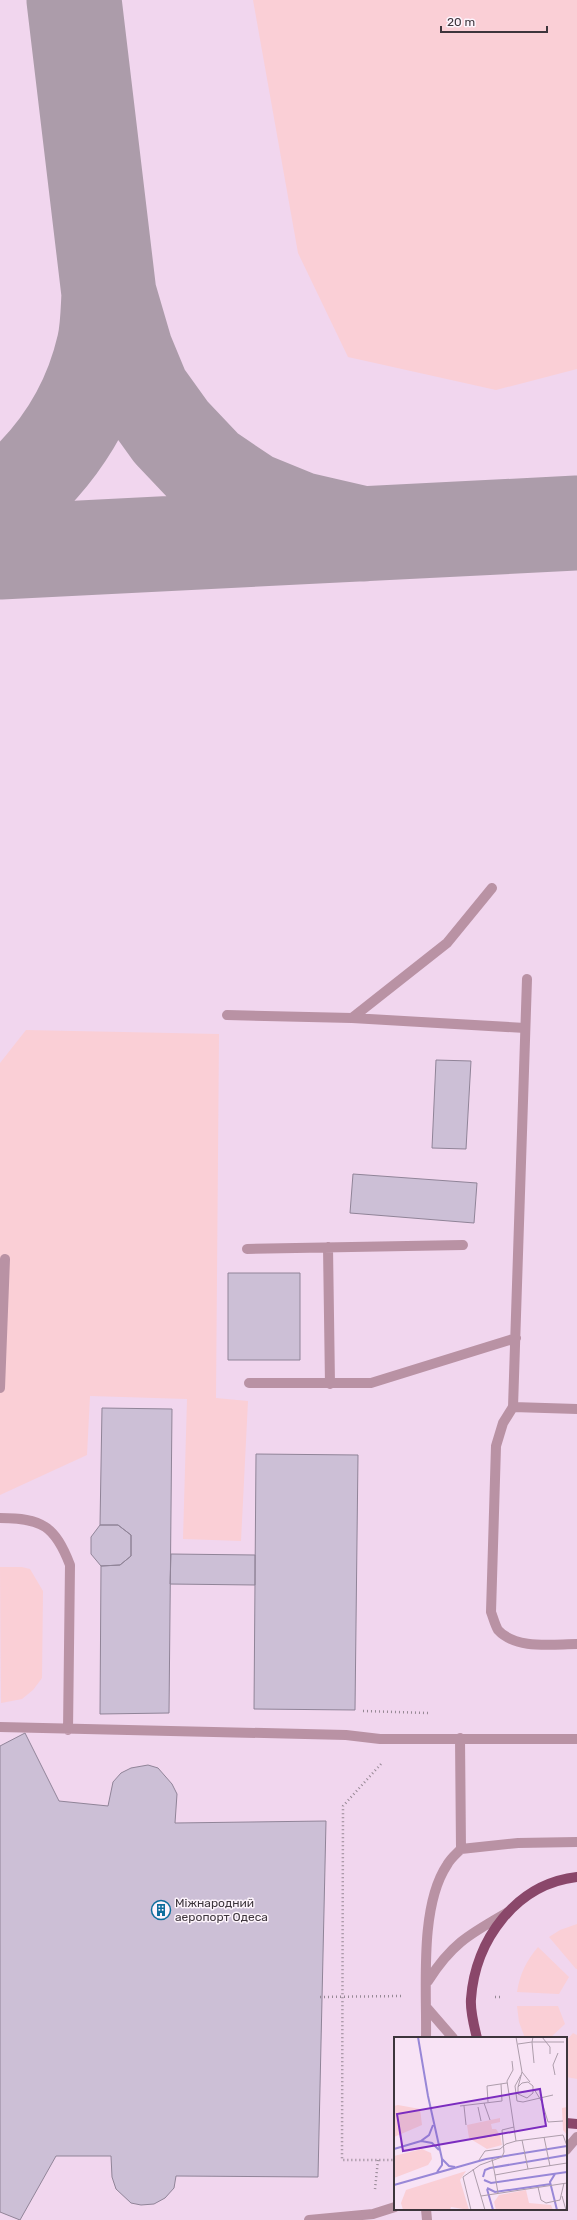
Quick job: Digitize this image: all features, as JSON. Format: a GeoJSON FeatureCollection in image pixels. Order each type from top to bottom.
{"type":"FeatureCollection","features":[{"type":"Feature","properties":{"kind":"main road"},"geometry":{"type":"LineString","coordinates":[[477,2037],[471,2000],[476,1965],[487,1939],[508,1912],[536,1890],[565,1878],[577,1877]]}},
{"type":"Feature","properties":{"kind":"main road"},"geometry":{"type":"LineString","coordinates":[[567,2123],[577,2124]]}},
{"type":"Feature","properties":{"kind":"lane"},"geometry":{"type":"LineString","coordinates":[[352,1018],[447,943],[492,888]]}},
{"type":"Feature","properties":{"kind":"lane"},"geometry":{"type":"LineString","coordinates":[[527,979],[513,1407],[502,1423],[496,1446],[491,1612],[497,1629],[509,1639],[526,1643],[577,1644]]}},
{"type":"Feature","properties":{"kind":"lane"},"geometry":{"type":"LineString","coordinates":[[227,1015],[352,1018],[525,1028]]}},
{"type":"Feature","properties":{"kind":"lane"},"geometry":{"type":"LineString","coordinates":[[247,1249],[463,1245]]}},
{"type":"Feature","properties":{"kind":"lane"},"geometry":{"type":"LineString","coordinates":[[328,1247],[330,1384]]}},
{"type":"Feature","properties":{"kind":"lane"},"geometry":{"type":"LineString","coordinates":[[0,1388],[5,1258]]}},
{"type":"Feature","properties":{"kind":"lane"},"geometry":{"type":"LineString","coordinates":[[249,1384],[371,1383],[516,1338]]}},
{"type":"Feature","properties":{"kind":"lane"},"geometry":{"type":"LineString","coordinates":[[513,1407],[577,1409]]}},
{"type":"Feature","properties":{"kind":"lane"},"geometry":{"type":"LineString","coordinates":[[0,1518],[15,1518],[38,1523],[55,1534],[63,1546],[70,1565],[68,1730]]}},
{"type":"Feature","properties":{"kind":"lane"},"geometry":{"type":"LineString","coordinates":[[0,1727],[68,1730],[346,1735],[380,1739],[577,1739]]}},
{"type":"Feature","properties":{"kind":"lane"},"geometry":{"type":"LineString","coordinates":[[426,2037],[428,1926],[435,1892],[447,1865],[461,1849],[460,1738]]}},
{"type":"Feature","properties":{"kind":"lane"},"geometry":{"type":"LineString","coordinates":[[461,1849],[518,1843],[577,1842]]}},
{"type":"Feature","properties":{"kind":"lane"},"geometry":{"type":"LineString","coordinates":[[427,1982],[442,1958],[465,1937],[508,1912]]}},
{"type":"Feature","properties":{"kind":"lane"},"geometry":{"type":"LineString","coordinates":[[427,2008],[452,2037]]}},
{"type":"Feature","properties":{"kind":"lane"},"geometry":{"type":"LineString","coordinates":[[567,2149],[577,2137]]}},
{"type":"Feature","properties":{"kind":"lane"},"geometry":{"type":"LineString","coordinates":[[310,2220],[373,2214],[394,2207]]}},
{"type":"Feature","properties":{"kind":"lane"},"geometry":{"type":"LineString","coordinates":[[426,2210],[427,2220]]}},
{"type":"Feature","properties":{"kind":"path"},"geometry":{"type":"LineString","coordinates":[[360,1711],[428,1713],[343,1806],[342,2160],[394,2160]]}},
{"type":"Feature","properties":{"kind":"shaded area"},"geometry":{"type":"Polygon","coordinates":[[[0,0],[577,0],[577,2220],[0,2220],[0,0]]]}},
{"type":"Feature","properties":{"kind":"shaded area"},"geometry":{"type":"Polygon","coordinates":[[[253,0],[577,0],[577,369],[496,390],[348,357],[298,253],[253,0]]]}},
{"type":"Feature","properties":{"kind":"shaded area"},"geometry":{"type":"Polygon","coordinates":[[[26,1030],[219,1034],[216,1398],[248,1401],[241,1541],[183,1539],[187,1399],[90,1396],[87,1455],[0,1495],[0,1063],[26,1030]]]}},
{"type":"Feature","properties":{"kind":"shaded area"},"geometry":{"type":"Polygon","coordinates":[[[0,1567],[22,1567],[30,1569],[43,1591],[42,1678],[33,1690],[22,1699],[1,1703],[0,1567]]]}},
{"type":"Feature","properties":{"kind":"shaded area"},"geometry":{"type":"Polygon","coordinates":[[[577,1924],[576,1969],[549,1937],[560,1930],[577,1924]]]}},
{"type":"Feature","properties":{"kind":"shaded area"},"geometry":{"type":"Polygon","coordinates":[[[538,1947],[569,1977],[559,1994],[517,1992],[524,1968],[538,1947]]]}},
{"type":"Feature","properties":{"kind":"shaded area"},"geometry":{"type":"Polygon","coordinates":[[[517,2006],[558,2006],[565,2024],[551,2037],[525,2037],[519,2022],[517,2006]]]}},
{"type":"Feature","properties":{"kind":"shaded area"},"geometry":{"type":"Polygon","coordinates":[[[573,2033],[577,2035],[577,2079],[567,2077],[567,2040],[573,2033]]]}},
{"type":"Feature","properties":{"kind":"building"},"geometry":{"type":"Polygon","coordinates":[[[436,1060],[471,1061],[466,1149],[432,1148],[436,1060]]]}},
{"type":"Feature","properties":{"kind":"building"},"geometry":{"type":"Polygon","coordinates":[[[353,1174],[477,1183],[474,1223],[350,1213],[353,1174]]]}},
{"type":"Feature","properties":{"kind":"building"},"geometry":{"type":"Polygon","coordinates":[[[228,1273],[300,1273],[300,1360],[228,1360],[228,1273]]]}},
{"type":"Feature","properties":{"kind":"building"},"geometry":{"type":"Polygon","coordinates":[[[102,1408],[172,1409],[169,1713],[100,1714],[101,1566],[120,1565],[131,1556],[131,1535],[118,1525],[100,1525],[102,1408]]]}},
{"type":"Feature","properties":{"kind":"building"},"geometry":{"type":"Polygon","coordinates":[[[256,1454],[358,1455],[355,1710],[254,1709],[256,1454]]]}},
{"type":"Feature","properties":{"kind":"building"},"geometry":{"type":"Polygon","coordinates":[[[100,1525],[118,1525],[131,1535],[131,1556],[120,1565],[101,1566],[91,1554],[91,1537],[100,1525]]]}},
{"type":"Feature","properties":{"kind":"building"},"geometry":{"type":"Polygon","coordinates":[[[171,1554],[255,1555],[255,1585],[170,1584],[171,1554]]]}},
{"type":"Feature","properties":{"kind":"building","name":"Міжнародний аеропорт Одеса"},"geometry":{"type":"Polygon","coordinates":[[[25,1733],[59,1801],[108,1806],[113,1782],[121,1773],[131,1768],[148,1765],[158,1768],[172,1784],[177,1794],[175,1823],[326,1821],[318,2177],[176,2176],[174,2188],[165,2198],[154,2204],[141,2205],[131,2203],[116,2189],[112,2177],[111,2156],[56,2156],[20,2220],[0,2212],[0,1746],[25,1733]]]}},
{"type":"Feature","properties":{"kind":"taxiway"},"geometry":{"type":"LineString","coordinates":[[74,0],[109,294]]}},
{"type":"Feature","properties":{"kind":"taxiway"},"geometry":{"type":"LineString","coordinates":[[0,505],[19,489],[52,454],[66,435],[89,393],[104,346],[109,294],[126,352],[143,393],[171,432],[207,470],[250,499],[299,519],[364,534]]}},
{"type":"Feature","properties":{"kind":"taxiway"},"geometry":{"type":"LineString","coordinates":[[0,552],[577,523]]}},
{"type":"Feature","properties":{"kind":"place","name":"Міжнародний аеропорт Одеса"},"geometry":{"type":"Point","coordinates":[161,1910]}}]}
